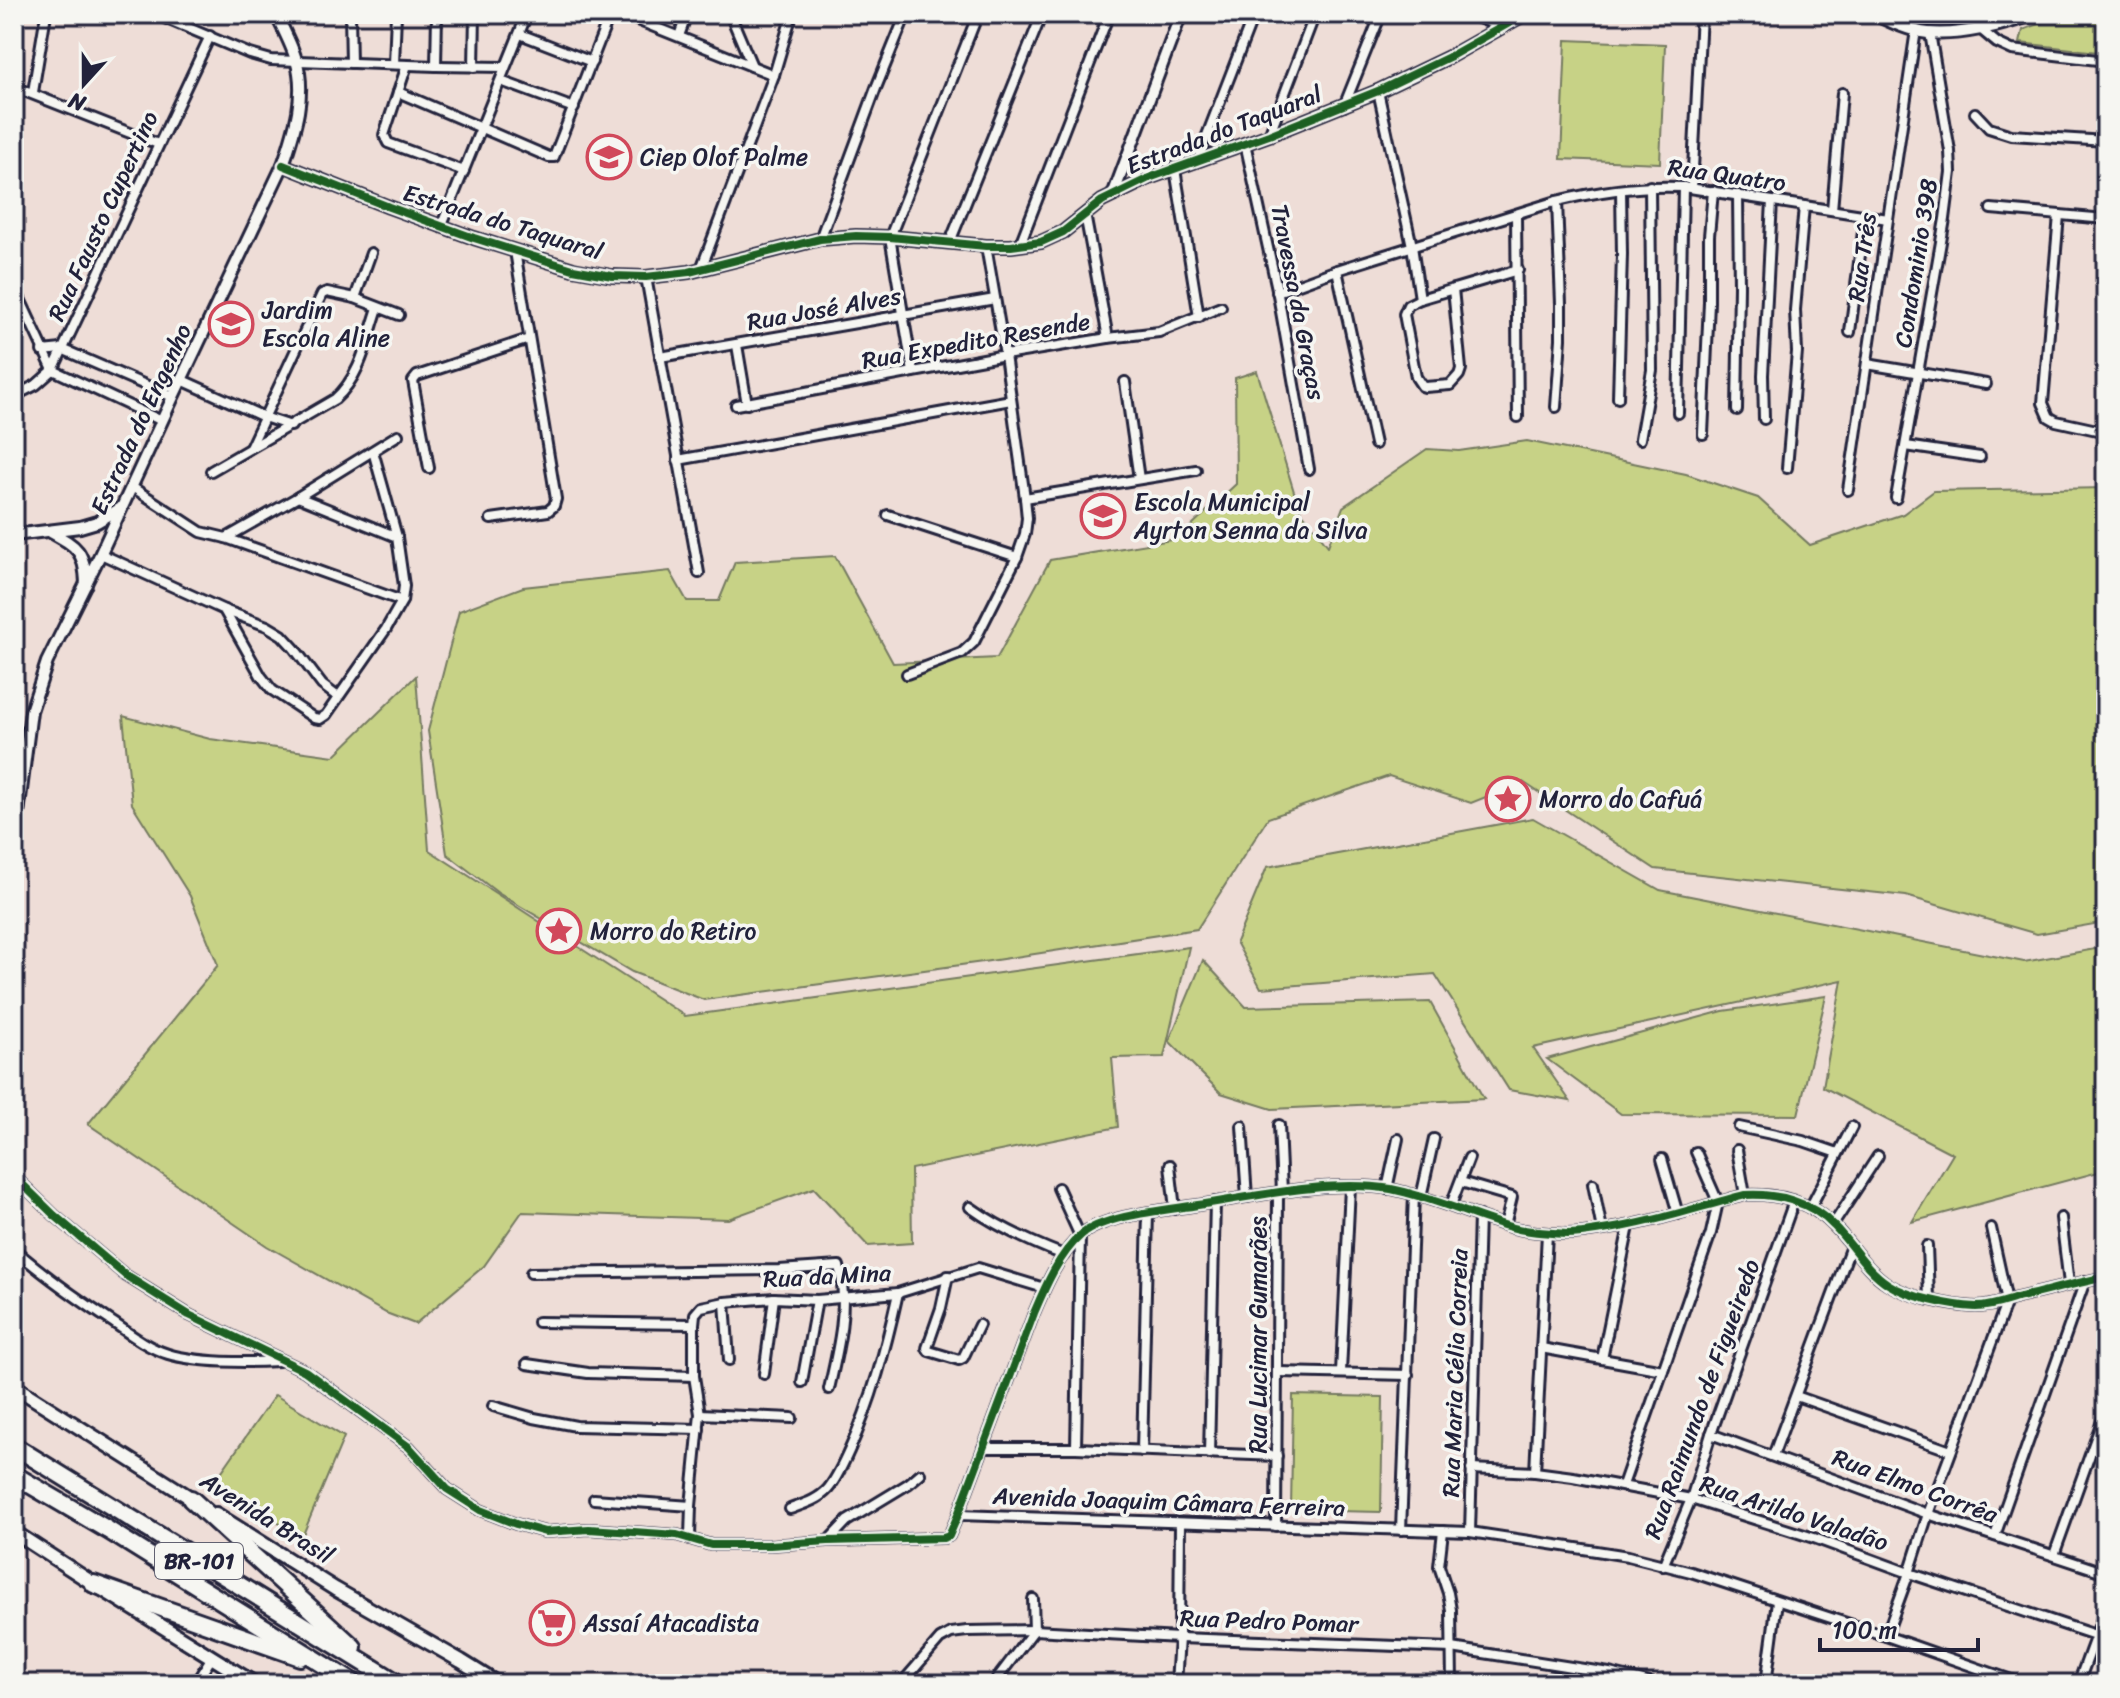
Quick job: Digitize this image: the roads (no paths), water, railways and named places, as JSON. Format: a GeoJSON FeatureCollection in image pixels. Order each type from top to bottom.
{"type":"FeatureCollection","features":[{"type":"Feature","properties":{"kind":"highway","name":"BR-101"},"geometry":{"type":"LineString","coordinates":[[14,1446],[391,1680]]}},
{"type":"Feature","properties":{"kind":"highway","name":"BR-101"},"geometry":{"type":"LineString","coordinates":[[14,1475],[355,1684]]}},
{"type":"Feature","properties":{"kind":"highway"},"geometry":{"type":"LineString","coordinates":[[191,1499],[391,1680]]}},
{"type":"Feature","properties":{"kind":"highway"},"geometry":{"type":"LineString","coordinates":[[94,1584],[328,1667]]}},
{"type":"Feature","properties":{"kind":"main road","name":"Avenida Brasil"},"geometry":{"type":"LineString","coordinates":[[14,1386],[335,1589],[498,1684]]}},
{"type":"Feature","properties":{"kind":"main road"},"geometry":{"type":"LineString","coordinates":[[14,1532],[255,1684]]}},
{"type":"Feature","properties":{"kind":"street"},"geometry":{"type":"LineString","coordinates":[[33,92],[46,14]]}},
{"type":"Feature","properties":{"kind":"street"},"geometry":{"type":"LineString","coordinates":[[155,14],[271,60],[505,67]]}},
{"type":"Feature","properties":{"kind":"street","name":"Estrada do Engenho"},"geometry":{"type":"LineString","coordinates":[[14,846],[31,711],[47,662],[100,556],[283,165],[296,126],[301,91],[297,62],[276,14]]}},
{"type":"Feature","properties":{"kind":"street"},"geometry":{"type":"LineString","coordinates":[[350,14],[351,63]]}},
{"type":"Feature","properties":{"kind":"street"},"geometry":{"type":"LineString","coordinates":[[394,64],[396,14]]}},
{"type":"Feature","properties":{"kind":"street"},"geometry":{"type":"LineString","coordinates":[[436,66],[437,14]]}},
{"type":"Feature","properties":{"kind":"street"},"geometry":{"type":"LineString","coordinates":[[474,67],[475,14]]}},
{"type":"Feature","properties":{"kind":"street"},"geometry":{"type":"LineString","coordinates":[[441,227],[527,14]]}},
{"type":"Feature","properties":{"kind":"street"},"geometry":{"type":"LineString","coordinates":[[398,92],[554,157],[610,14]]}},
{"type":"Feature","properties":{"kind":"street"},"geometry":{"type":"LineString","coordinates":[[622,14],[774,75]]}},
{"type":"Feature","properties":{"kind":"street"},"geometry":{"type":"LineString","coordinates":[[679,36],[687,14]]}},
{"type":"Feature","properties":{"kind":"street"},"geometry":{"type":"LineString","coordinates":[[730,14],[752,66]]}},
{"type":"Feature","properties":{"kind":"street"},"geometry":{"type":"LineString","coordinates":[[701,269],[774,75],[792,14]]}},
{"type":"Feature","properties":{"kind":"street"},"geometry":{"type":"LineString","coordinates":[[820,239],[906,14]]}},
{"type":"Feature","properties":{"kind":"street"},"geometry":{"type":"LineString","coordinates":[[913,372],[890,237],[978,14]]}},
{"type":"Feature","properties":{"kind":"street"},"geometry":{"type":"LineString","coordinates":[[950,242],[1042,14]]}},
{"type":"Feature","properties":{"kind":"street"},"geometry":{"type":"LineString","coordinates":[[1020,244],[1109,14]]}},
{"type":"Feature","properties":{"kind":"street"},"geometry":{"type":"LineString","coordinates":[[1113,195],[1181,14]]}},
{"type":"Feature","properties":{"kind":"street"},"geometry":{"type":"LineString","coordinates":[[1197,161],[1254,14]]}},
{"type":"Feature","properties":{"kind":"street"},"geometry":{"type":"LineString","coordinates":[[1269,135],[1315,14]]}},
{"type":"Feature","properties":{"kind":"street"},"geometry":{"type":"LineString","coordinates":[[1344,106],[1381,14]]}},
{"type":"Feature","properties":{"kind":"street"},"geometry":{"type":"LineString","coordinates":[[1469,14],[1501,27]]}},
{"type":"Feature","properties":{"kind":"street","name":"Estrada do Taquaral"},"geometry":{"type":"LineString","coordinates":[[283,165],[441,227],[573,269],[612,276],[646,277],[701,269],[820,239],[890,237],[986,246],[1041,242],[1063,232],[1113,195],[1149,178],[1344,106],[1449,57],[1525,14]]}},
{"type":"Feature","properties":{"kind":"street"},"geometry":{"type":"LineString","coordinates":[[1678,413],[1688,187],[1701,14]]}},
{"type":"Feature","properties":{"kind":"street"},"geometry":{"type":"LineString","coordinates":[[1874,14],[1930,33],[1979,28],[2034,14]]}},
{"type":"Feature","properties":{"kind":"street"},"geometry":{"type":"LineString","coordinates":[[1979,28],[1997,43],[2012,50],[2106,61]]}},
{"type":"Feature","properties":{"kind":"street","name":"Rua Três"},"geometry":{"type":"LineString","coordinates":[[1848,490],[1916,30]]}},
{"type":"Feature","properties":{"kind":"street","name":"Condominio 398"},"geometry":{"type":"LineString","coordinates":[[1896,498],[1951,172],[1930,33]]}},
{"type":"Feature","properties":{"kind":"street"},"geometry":{"type":"LineString","coordinates":[[520,34],[592,62]]}},
{"type":"Feature","properties":{"kind":"street","name":"Rua Fausto Cupertino"},"geometry":{"type":"LineString","coordinates":[[53,370],[210,36]]}},
{"type":"Feature","properties":{"kind":"street"},"geometry":{"type":"LineString","coordinates":[[407,65],[384,140],[464,171]]}},
{"type":"Feature","properties":{"kind":"street"},"geometry":{"type":"LineString","coordinates":[[501,81],[574,108]]}},
{"type":"Feature","properties":{"kind":"street"},"geometry":{"type":"LineString","coordinates":[[14,87],[158,144]]}},
{"type":"Feature","properties":{"kind":"street"},"geometry":{"type":"LineString","coordinates":[[1378,91],[1412,246],[1420,299]]}},
{"type":"Feature","properties":{"kind":"street"},"geometry":{"type":"LineString","coordinates":[[1832,210],[1842,93]]}},
{"type":"Feature","properties":{"kind":"street"},"geometry":{"type":"LineString","coordinates":[[1975,113],[1989,128],[2011,135],[2106,141]]}},
{"type":"Feature","properties":{"kind":"street","name":"Travessa da Graças"},"geometry":{"type":"LineString","coordinates":[[1245,143],[1277,292],[1309,469]]}},
{"type":"Feature","properties":{"kind":"street"},"geometry":{"type":"LineString","coordinates":[[1175,169],[1199,317]]}},
{"type":"Feature","properties":{"kind":"street"},"geometry":{"type":"LineString","coordinates":[[1640,439],[1652,370],[1650,186]]}},
{"type":"Feature","properties":{"kind":"street","name":"Rua Quatro"},"geometry":{"type":"LineString","coordinates":[[1277,292],[1557,201],[1650,186],[1688,187],[1888,219]]}},
{"type":"Feature","properties":{"kind":"street"},"geometry":{"type":"LineString","coordinates":[[1618,398],[1621,190]]}},
{"type":"Feature","properties":{"kind":"street"},"geometry":{"type":"LineString","coordinates":[[1703,434],[1713,191]]}},
{"type":"Feature","properties":{"kind":"street"},"geometry":{"type":"LineString","coordinates":[[1737,410],[1738,195]]}},
{"type":"Feature","properties":{"kind":"street"},"geometry":{"type":"LineString","coordinates":[[1556,407],[1561,316],[1557,201]]}},
{"type":"Feature","properties":{"kind":"street"},"geometry":{"type":"LineString","coordinates":[[1764,419],[1763,375],[1772,201]]}},
{"type":"Feature","properties":{"kind":"street"},"geometry":{"type":"LineString","coordinates":[[1787,468],[1797,352],[1795,310],[1804,206]]}},
{"type":"Feature","properties":{"kind":"street"},"geometry":{"type":"LineString","coordinates":[[1991,209],[2106,219]]}},
{"type":"Feature","properties":{"kind":"street"},"geometry":{"type":"LineString","coordinates":[[1085,214],[1108,338]]}},
{"type":"Feature","properties":{"kind":"street"},"geometry":{"type":"LineString","coordinates":[[1516,215],[1518,417]]}},
{"type":"Feature","properties":{"kind":"street"},"geometry":{"type":"LineString","coordinates":[[2059,215],[2043,403],[2049,417],[2056,421],[2106,432]]}},
{"type":"Feature","properties":{"kind":"street"},"geometry":{"type":"LineString","coordinates":[[1850,332],[1865,216]]}},
{"type":"Feature","properties":{"kind":"street"},"geometry":{"type":"LineString","coordinates":[[907,674],[962,653],[974,642],[1017,557],[1025,534],[1025,498],[986,246]]}},
{"type":"Feature","properties":{"kind":"street"},"geometry":{"type":"LineString","coordinates":[[491,519],[548,511],[556,499],[515,251]]}},
{"type":"Feature","properties":{"kind":"street"},"geometry":{"type":"LineString","coordinates":[[355,298],[371,253]]}},
{"type":"Feature","properties":{"kind":"street"},"geometry":{"type":"LineString","coordinates":[[1337,270],[1375,444]]}},
{"type":"Feature","properties":{"kind":"street"},"geometry":{"type":"LineString","coordinates":[[1453,289],[1461,369],[1450,385],[1429,388],[1422,386],[1416,377],[1405,309],[1420,299],[1453,289],[1518,270]]}},
{"type":"Feature","properties":{"kind":"street"},"geometry":{"type":"LineString","coordinates":[[646,277],[699,573]]}},
{"type":"Feature","properties":{"kind":"street"},"geometry":{"type":"LineString","coordinates":[[14,286],[53,370],[162,421]]}},
{"type":"Feature","properties":{"kind":"street"},"geometry":{"type":"LineString","coordinates":[[250,448],[320,297],[327,292],[355,298],[399,315]]}},
{"type":"Feature","properties":{"kind":"street","name":"Rua José Alves"},"geometry":{"type":"LineString","coordinates":[[660,357],[995,299]]}},
{"type":"Feature","properties":{"kind":"street","name":"Rua Expedito Resende"},"geometry":{"type":"LineString","coordinates":[[736,405],[1005,355],[1159,332],[1221,307]]}},
{"type":"Feature","properties":{"kind":"street"},"geometry":{"type":"LineString","coordinates":[[211,471],[291,426],[346,389],[354,378],[378,308]]}},
{"type":"Feature","properties":{"kind":"street"},"geometry":{"type":"LineString","coordinates":[[429,468],[413,381],[417,376],[529,339]]}},
{"type":"Feature","properties":{"kind":"street"},"geometry":{"type":"LineString","coordinates":[[737,345],[747,404]]}},
{"type":"Feature","properties":{"kind":"street"},"geometry":{"type":"LineString","coordinates":[[42,351],[62,349],[173,397]]}},
{"type":"Feature","properties":{"kind":"street"},"geometry":{"type":"LineString","coordinates":[[1867,364],[1986,384]]}},
{"type":"Feature","properties":{"kind":"street"},"geometry":{"type":"LineString","coordinates":[[14,396],[36,385],[53,370]]}},
{"type":"Feature","properties":{"kind":"street"},"geometry":{"type":"LineString","coordinates":[[182,380],[291,426]]}},
{"type":"Feature","properties":{"kind":"street"},"geometry":{"type":"LineString","coordinates":[[1125,382],[1139,479]]}},
{"type":"Feature","properties":{"kind":"street"},"geometry":{"type":"LineString","coordinates":[[678,460],[1011,400]]}},
{"type":"Feature","properties":{"kind":"street"},"geometry":{"type":"LineString","coordinates":[[226,538],[398,435]]}},
{"type":"Feature","properties":{"kind":"street"},"geometry":{"type":"LineString","coordinates":[[1906,446],[1980,457]]}},
{"type":"Feature","properties":{"kind":"street"},"geometry":{"type":"LineString","coordinates":[[224,610],[272,690],[314,718],[320,719],[326,715],[402,601],[404,586],[397,537],[373,451]]}},
{"type":"Feature","properties":{"kind":"street"},"geometry":{"type":"LineString","coordinates":[[1025,498],[1196,470]]}},
{"type":"Feature","properties":{"kind":"street"},"geometry":{"type":"LineString","coordinates":[[132,487],[201,532],[226,538],[402,601]]}},
{"type":"Feature","properties":{"kind":"street"},"geometry":{"type":"LineString","coordinates":[[298,497],[397,537]]}},
{"type":"Feature","properties":{"kind":"street"},"geometry":{"type":"LineString","coordinates":[[14,535],[80,527],[97,522],[122,506]]}},
{"type":"Feature","properties":{"kind":"street"},"geometry":{"type":"LineString","coordinates":[[888,515],[1017,557]]}},
{"type":"Feature","properties":{"kind":"street"},"geometry":{"type":"LineString","coordinates":[[49,531],[74,545],[267,626],[282,635],[322,685],[338,697]]}},
{"type":"Feature","properties":{"kind":"street"},"geometry":{"type":"LineString","coordinates":[[74,545],[83,559],[86,585]]}},
{"type":"Feature","properties":{"kind":"street","name":"Rua Lucimar Gumarães"},"geometry":{"type":"LineString","coordinates":[[1276,1526],[1279,1125]]}},
{"type":"Feature","properties":{"kind":"street"},"geometry":{"type":"LineString","coordinates":[[1242,1126],[1247,1197]]}},
{"type":"Feature","properties":{"kind":"street"},"geometry":{"type":"LineString","coordinates":[[1739,1127],[1803,1141],[1838,1153]]}},
{"type":"Feature","properties":{"kind":"street"},"geometry":{"type":"LineString","coordinates":[[1810,1208],[1852,1127]]}},
{"type":"Feature","properties":{"kind":"street"},"geometry":{"type":"LineString","coordinates":[[1387,1189],[1398,1139]]}},
{"type":"Feature","properties":{"kind":"street"},"geometry":{"type":"LineString","coordinates":[[1401,1530],[1417,1196],[1434,1139]]}},
{"type":"Feature","properties":{"kind":"street"},"geometry":{"type":"LineString","coordinates":[[1737,1150],[1745,1195]]}},
{"type":"Feature","properties":{"kind":"street"},"geometry":{"type":"LineString","coordinates":[[1623,1485],[1701,1264],[1718,1202],[1696,1152]]}},
{"type":"Feature","properties":{"kind":"street"},"geometry":{"type":"LineString","coordinates":[[1833,1225],[1878,1156]]}},
{"type":"Feature","properties":{"kind":"street"},"geometry":{"type":"LineString","coordinates":[[1451,1205],[1469,1158]]}},
{"type":"Feature","properties":{"kind":"street"},"geometry":{"type":"LineString","coordinates":[[1662,1159],[1678,1214]]}},
{"type":"Feature","properties":{"kind":"street"},"geometry":{"type":"LineString","coordinates":[[1170,1165],[1175,1209]]}},
{"type":"Feature","properties":{"kind":"street"},"geometry":{"type":"LineString","coordinates":[[14,1176],[54,1215],[125,1275],[189,1315],[280,1361]]}},
{"type":"Feature","properties":{"kind":"street"},"geometry":{"type":"LineString","coordinates":[[1461,1182],[1512,1197],[1505,1225]]}},
{"type":"Feature","properties":{"kind":"street"},"geometry":{"type":"LineString","coordinates":[[1593,1184],[1602,1230]]}},
{"type":"Feature","properties":{"kind":"street"},"geometry":{"type":"LineString","coordinates":[[1341,1372],[1350,1187]]}},
{"type":"Feature","properties":{"kind":"street"},"geometry":{"type":"LineString","coordinates":[[958,1515],[1044,1288],[1064,1255],[1080,1236],[1107,1222],[1148,1213],[1247,1197],[1350,1187],[1387,1189],[1417,1196],[1505,1225],[1547,1233],[1582,1234],[1629,1226],[1745,1195],[1765,1194],[1810,1208],[1833,1225],[1870,1268],[1888,1283],[1929,1298],[1975,1307],[1986,1306],[2106,1277]]}},
{"type":"Feature","properties":{"kind":"street"},"geometry":{"type":"LineString","coordinates":[[1058,1188],[1080,1236],[1076,1448]]}},
{"type":"Feature","properties":{"kind":"street","name":"Rua Raimundo de Figueiredo"},"geometry":{"type":"LineString","coordinates":[[1663,1566],[1691,1499],[1794,1201]]}},
{"type":"Feature","properties":{"kind":"street"},"geometry":{"type":"LineString","coordinates":[[1209,1454],[1215,1202]]}},
{"type":"Feature","properties":{"kind":"street"},"geometry":{"type":"LineString","coordinates":[[970,1207],[1017,1236],[1064,1255]]}},
{"type":"Feature","properties":{"kind":"street"},"geometry":{"type":"LineString","coordinates":[[1142,1451],[1148,1213]]}},
{"type":"Feature","properties":{"kind":"street","name":"Rua Maria Célia Correia"},"geometry":{"type":"LineString","coordinates":[[1470,1532],[1479,1216]]}},
{"type":"Feature","properties":{"kind":"street"},"geometry":{"type":"LineString","coordinates":[[2061,1218],[2069,1284]]}},
{"type":"Feature","properties":{"kind":"street"},"geometry":{"type":"LineString","coordinates":[[1602,1359],[1629,1226]]}},
{"type":"Feature","properties":{"kind":"street"},"geometry":{"type":"LineString","coordinates":[[1886,1636],[2007,1301],[1991,1228]]}},
{"type":"Feature","properties":{"kind":"street"},"geometry":{"type":"LineString","coordinates":[[1535,1472],[1547,1233]]}},
{"type":"Feature","properties":{"kind":"street"},"geometry":{"type":"LineString","coordinates":[[1773,1456],[1851,1246]]}},
{"type":"Feature","properties":{"kind":"street"},"geometry":{"type":"LineString","coordinates":[[1927,1246],[1929,1298]]}},
{"type":"Feature","properties":{"kind":"street","name":"Avenida Joaquim Câmara Ferreira"},"geometry":{"type":"LineString","coordinates":[[14,1249],[54,1283],[151,1348],[169,1355],[195,1359],[254,1363],[280,1361],[305,1371],[409,1447],[447,1489],[480,1510],[545,1532],[589,1529],[690,1537],[711,1545],[943,1538],[949,1536],[958,1515],[1470,1532],[1628,1556],[1691,1572],[2023,1684]]}},
{"type":"Feature","properties":{"kind":"street"},"geometry":{"type":"LineString","coordinates":[[531,1273],[779,1270],[836,1265],[840,1269],[843,1299],[839,1345],[829,1389]]}},
{"type":"Feature","properties":{"kind":"street","name":"Rua da Mina"},"geometry":{"type":"LineString","coordinates":[[694,1324],[695,1314],[701,1307],[725,1302],[774,1298],[843,1299],[898,1293],[978,1268],[1044,1288]]}},
{"type":"Feature","properties":{"kind":"street"},"geometry":{"type":"LineString","coordinates":[[948,1276],[927,1348],[959,1360],[963,1358],[979,1325]]}},
{"type":"Feature","properties":{"kind":"street"},"geometry":{"type":"LineString","coordinates":[[1995,1536],[2085,1281]]}},
{"type":"Feature","properties":{"kind":"street"},"geometry":{"type":"LineString","coordinates":[[790,1509],[819,1498],[838,1474],[859,1429],[882,1362],[898,1293]]}},
{"type":"Feature","properties":{"kind":"street"},"geometry":{"type":"LineString","coordinates":[[764,1374],[774,1298]]}},
{"type":"Feature","properties":{"kind":"street"},"geometry":{"type":"LineString","coordinates":[[802,1382],[817,1300]]}},
{"type":"Feature","properties":{"kind":"street"},"geometry":{"type":"LineString","coordinates":[[725,1302],[729,1360]]}},
{"type":"Feature","properties":{"kind":"street"},"geometry":{"type":"LineString","coordinates":[[538,1322],[694,1324],[694,1376],[700,1414],[690,1537]]}},
{"type":"Feature","properties":{"kind":"street"},"geometry":{"type":"LineString","coordinates":[[1541,1348],[1663,1370]]}},
{"type":"Feature","properties":{"kind":"street"},"geometry":{"type":"LineString","coordinates":[[527,1364],[588,1373],[694,1376]]}},
{"type":"Feature","properties":{"kind":"street"},"geometry":{"type":"LineString","coordinates":[[1279,1372],[1408,1375]]}},
{"type":"Feature","properties":{"kind":"street"},"geometry":{"type":"LineString","coordinates":[[1796,1396],[1951,1451]]}},
{"type":"Feature","properties":{"kind":"street"},"geometry":{"type":"LineString","coordinates":[[493,1406],[576,1426],[699,1429]]}},
{"type":"Feature","properties":{"kind":"street"},"geometry":{"type":"LineString","coordinates":[[2054,1555],[2106,1410]]}},
{"type":"Feature","properties":{"kind":"street"},"geometry":{"type":"LineString","coordinates":[[700,1414],[792,1418]]}},
{"type":"Feature","properties":{"kind":"street","name":"Rua Elmo Corrêa"},"geometry":{"type":"LineString","coordinates":[[1711,1434],[1928,1514],[2106,1573]]}},
{"type":"Feature","properties":{"kind":"street"},"geometry":{"type":"LineString","coordinates":[[983,1448],[1076,1448],[1277,1456]]}},
{"type":"Feature","properties":{"kind":"street","name":"Rua Arildo Valadão"},"geometry":{"type":"LineString","coordinates":[[1471,1469],[1535,1472],[1691,1499],[2095,1635]]}},
{"type":"Feature","properties":{"kind":"street"},"geometry":{"type":"LineString","coordinates":[[828,1541],[847,1521],[920,1474]]}},
{"type":"Feature","properties":{"kind":"street"},"geometry":{"type":"LineString","coordinates":[[594,1499],[691,1506]]}},
{"type":"Feature","properties":{"kind":"street"},"geometry":{"type":"LineString","coordinates":[[1176,1684],[1180,1523]]}},
{"type":"Feature","properties":{"kind":"street"},"geometry":{"type":"LineString","coordinates":[[1443,1531],[1439,1566],[1450,1602],[1452,1684]]}},
{"type":"Feature","properties":{"kind":"street"},"geometry":{"type":"LineString","coordinates":[[993,1684],[1034,1630],[1033,1599]]}},
{"type":"Feature","properties":{"kind":"street"},"geometry":{"type":"LineString","coordinates":[[1766,1684],[1777,1601]]}},
{"type":"Feature","properties":{"kind":"street"},"geometry":{"type":"LineString","coordinates":[[2078,1684],[2106,1608]]}},
{"type":"Feature","properties":{"kind":"street","name":"Rua Pedro Pomar"},"geometry":{"type":"LineString","coordinates":[[901,1684],[940,1639],[951,1633],[1034,1630],[1452,1648],[1609,1673],[1655,1684]]}},
{"type":"Feature","properties":{"kind":"street"},"geometry":{"type":"LineString","coordinates":[[195,1684],[212,1657]]}},
{"type":"Feature","properties":{"kind":"place","name":"Ciep Olof Palme"},"geometry":{"type":"Point","coordinates":[609,157]}},
{"type":"Feature","properties":{"kind":"place","name":"Jardim Escola Aline"},"geometry":{"type":"Point","coordinates":[231,324]}},
{"type":"Feature","properties":{"kind":"place","name":"Escola Municipal Ayrton Senna da Silva"},"geometry":{"type":"Point","coordinates":[1103,516]}},
{"type":"Feature","properties":{"kind":"place","name":"Morro do Cafuá"},"geometry":{"type":"Point","coordinates":[1508,799]}},
{"type":"Feature","properties":{"kind":"place","name":"Morro do Retiro"},"geometry":{"type":"Point","coordinates":[559,931]}},
{"type":"Feature","properties":{"kind":"place","name":"Assaí Atacadista"},"geometry":{"type":"Point","coordinates":[552,1623]}}]}
